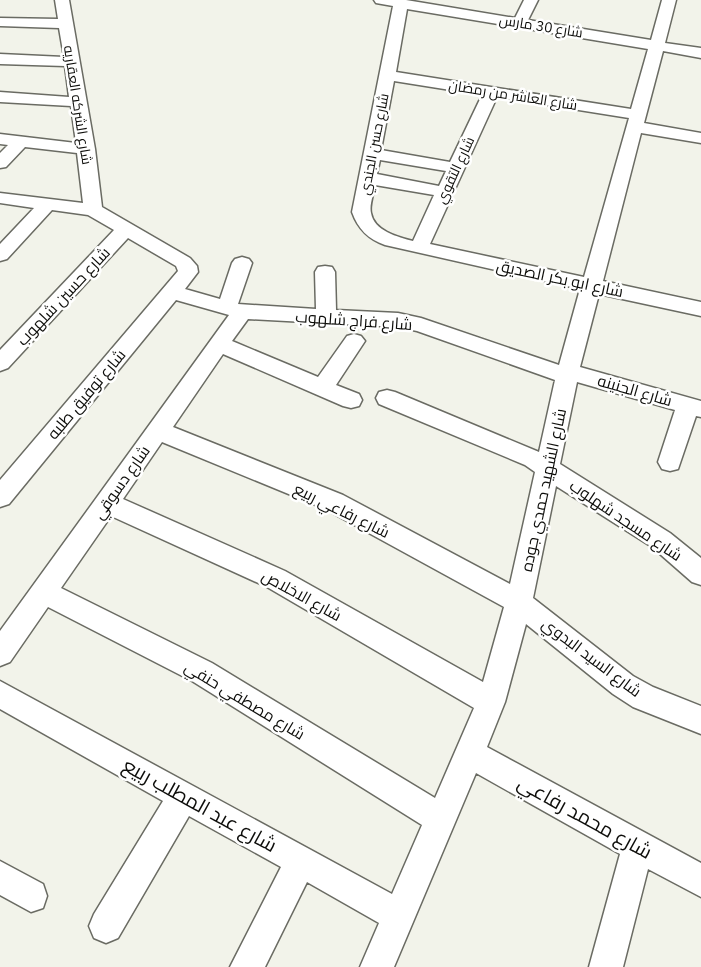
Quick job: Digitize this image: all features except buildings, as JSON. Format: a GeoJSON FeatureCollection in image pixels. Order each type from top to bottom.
{"type":"FeatureCollection","features":[{"type":"Feature","properties":{"kind":"street","name":"شارع الشركه العقاريه"},"geometry":{"type":"LineString","coordinates":[[62,0],[76,102],[86,149],[93,210]]}},
{"type":"Feature","properties":{"kind":"street","name":"شارع 30 مارس"},"geometry":{"type":"LineString","coordinates":[[381,0],[412,3],[701,53]]}},
{"type":"Feature","properties":{"kind":"street"},"geometry":{"type":"LineString","coordinates":[[519,23],[531,0]]}},
{"type":"Feature","properties":{"kind":"street","name":"شارع الشهيد حمدي جوده"},"geometry":{"type":"LineString","coordinates":[[385,964],[399,916],[491,702],[519,602],[568,374],[669,0]]}},
{"type":"Feature","properties":{"kind":"street","name":"شارع حسن الجندي"},"geometry":{"type":"LineString","coordinates":[[412,3],[387,75],[361,212],[364,224],[375,234],[419,248]]}},
{"type":"Feature","properties":{"kind":"street"},"geometry":{"type":"LineString","coordinates":[[0,22],[65,24]]}},
{"type":"Feature","properties":{"kind":"street"},"geometry":{"type":"LineString","coordinates":[[0,59],[71,62]]}},
{"type":"Feature","properties":{"kind":"street","name":"شارع العاشر من رمضان"},"geometry":{"type":"LineString","coordinates":[[387,75],[491,92],[637,121],[701,138]]}},
{"type":"Feature","properties":{"kind":"street","name":"شارع التقوي"},"geometry":{"type":"LineString","coordinates":[[419,248],[491,92]]}},
{"type":"Feature","properties":{"kind":"street"},"geometry":{"type":"LineString","coordinates":[[0,97],[76,102]]}},
{"type":"Feature","properties":{"kind":"street"},"geometry":{"type":"LineString","coordinates":[[0,140],[86,149]]}},
{"type":"Feature","properties":{"kind":"street"},"geometry":{"type":"LineString","coordinates":[[0,163],[20,142]]}},
{"type":"Feature","properties":{"kind":"street"},"geometry":{"type":"LineString","coordinates":[[372,153],[456,168]]}},
{"type":"Feature","properties":{"kind":"street"},"geometry":{"type":"LineString","coordinates":[[368,178],[445,192]]}},
{"type":"Feature","properties":{"kind":"street"},"geometry":{"type":"LineString","coordinates":[[0,198],[93,210],[127,228]]}},
{"type":"Feature","properties":{"kind":"street"},"geometry":{"type":"LineString","coordinates":[[0,255],[48,204]]}},
{"type":"Feature","properties":{"kind":"street","name":"شارع توفيق طلبه"},"geometry":{"type":"LineString","coordinates":[[0,497],[188,272],[187,266],[127,228]]}},
{"type":"Feature","properties":{"kind":"street","name":"شارع حسين شلهوب"},"geometry":{"type":"LineString","coordinates":[[0,363],[127,228]]}},
{"type":"Feature","properties":{"kind":"street","name":"شارع ابو بكر الصديق"},"geometry":{"type":"LineString","coordinates":[[419,248],[701,309]]}},
{"type":"Feature","properties":{"kind":"street","name":"شارع دسوقي"},"geometry":{"type":"LineString","coordinates":[[0,653],[219,344],[235,310],[242,263]]}},
{"type":"Feature","properties":{"kind":"street"},"geometry":{"type":"LineString","coordinates":[[325,272],[326,316]]}},
{"type":"Feature","properties":{"kind":"street","name":"شارع فراج شلهوب"},"geometry":{"type":"LineString","coordinates":[[172,292],[235,310],[398,320],[421,325],[568,374]]}},
{"type":"Feature","properties":{"kind":"street"},"geometry":{"type":"LineString","coordinates":[[322,388],[354,341]]}},
{"type":"Feature","properties":{"kind":"street"},"geometry":{"type":"LineString","coordinates":[[219,344],[351,400]]}},
{"type":"Feature","properties":{"kind":"street","name":"شارع الجنينه"},"geometry":{"type":"LineString","coordinates":[[568,374],[695,407]]}},
{"type":"Feature","properties":{"kind":"street","name":"شارع مسجد شهلوب"},"geometry":{"type":"LineString","coordinates":[[387,398],[517,451],[661,540],[701,574]]}},
{"type":"Feature","properties":{"kind":"street"},"geometry":{"type":"LineString","coordinates":[[670,462],[695,407]]}},
{"type":"Feature","properties":{"kind":"street","name":"شارع رفاعي ربيع"},"geometry":{"type":"LineString","coordinates":[[158,431],[334,502],[519,602]]}},
{"type":"Feature","properties":{"kind":"street","name":"شارع الاخلاص"},"geometry":{"type":"LineString","coordinates":[[107,503],[276,579],[491,702]]}},
{"type":"Feature","properties":{"kind":"street","name":"شارع مصطفي حنفي"},"geometry":{"type":"LineString","coordinates":[[43,592],[202,672],[441,819]]}},
{"type":"Feature","properties":{"kind":"street","name":"شارع السيد البدوي"},"geometry":{"type":"LineString","coordinates":[[519,602],[623,685],[643,697],[701,720]]}},
{"type":"Feature","properties":{"kind":"street","name":"شارع عبد المطلب ربيع"},"geometry":{"type":"LineString","coordinates":[[0,694],[399,916]]}},
{"type":"Feature","properties":{"kind":"street","name":"شارع محمد رفاعي"},"geometry":{"type":"LineString","coordinates":[[469,753],[701,881]]}},
{"type":"Feature","properties":{"kind":"street"},"geometry":{"type":"LineString","coordinates":[[106,926],[184,796]]}},
{"type":"Feature","properties":{"kind":"street"},"geometry":{"type":"LineString","coordinates":[[606,967],[638,846]]}},
{"type":"Feature","properties":{"kind":"street"},"geometry":{"type":"LineString","coordinates":[[247,967],[301,861]]}},
{"type":"Feature","properties":{"kind":"street"},"geometry":{"type":"LineString","coordinates":[[0,877],[31,896]]}}]}
